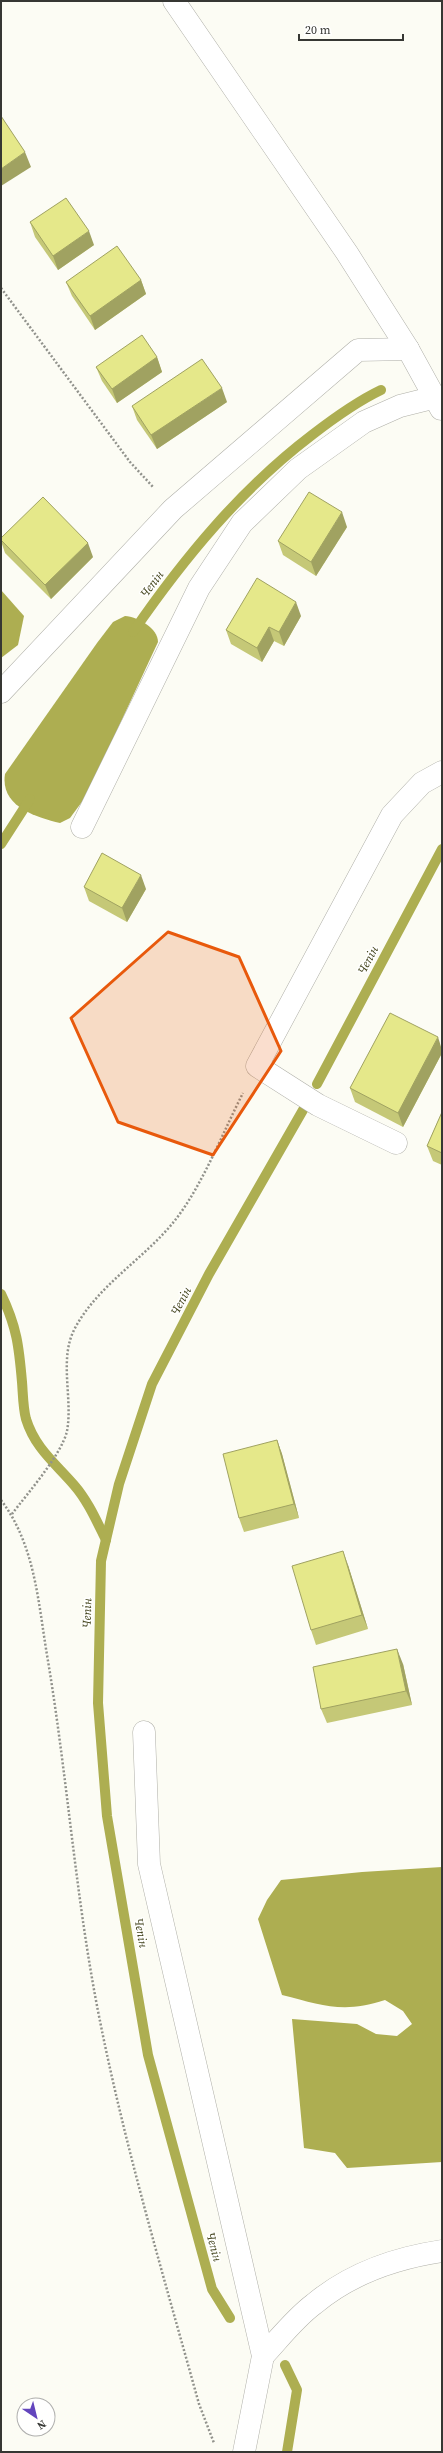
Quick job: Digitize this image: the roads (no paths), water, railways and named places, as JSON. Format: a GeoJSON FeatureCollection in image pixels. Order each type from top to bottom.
{"type":"FeatureCollection","features":[{"type":"Feature","properties":{"kind":"street"},"geometry":{"type":"LineString","coordinates":[[82,827],[199,588],[242,523],[298,469],[364,422],[400,406],[439,404],[408,349],[347,253],[174,1]]}},
{"type":"Feature","properties":{"kind":"street"},"geometry":{"type":"LineString","coordinates":[[1,692],[173,509],[358,350],[408,349]]}},
{"type":"Feature","properties":{"kind":"street"},"geometry":{"type":"LineString","coordinates":[[396,1143],[318,1106],[257,1066],[392,815],[422,783],[442,772]]}},
{"type":"Feature","properties":{"kind":"street"},"geometry":{"type":"LineString","coordinates":[[144,1732],[149,1864],[263,2356],[244,2452]]}},
{"type":"Feature","properties":{"kind":"street"},"geometry":{"type":"LineString","coordinates":[[263,2356],[313,2304],[358,2274],[409,2256],[442,2250]]}},
{"type":"Feature","properties":{"kind":"waterway","name":"Чепін"},"geometry":{"type":"LineString","coordinates":[[133,632],[193,551],[261,478],[329,422],[354,405],[381,390]]}},
{"type":"Feature","properties":{"kind":"waterway","name":"Чепін"},"geometry":{"type":"LineString","coordinates":[[1,844],[30,799]]}},
{"type":"Feature","properties":{"kind":"waterway","name":"Чепін"},"geometry":{"type":"LineString","coordinates":[[317,1084],[442,849]]}},
{"type":"Feature","properties":{"kind":"waterway","name":"Чепін"},"geometry":{"type":"LineString","coordinates":[[230,2318],[212,2289],[148,2055],[107,1816],[98,1703],[101,1561],[119,1484],[152,1384],[209,1274],[303,1110]]}},
{"type":"Feature","properties":{"kind":"waterway","name":"Чепін"},"geometry":{"type":"LineString","coordinates":[[1,1294],[14,1327],[20,1358],[24,1410],[30,1429],[46,1455],[84,1498],[106,1540]]}},
{"type":"Feature","properties":{"kind":"waterway","name":"Чепін"},"geometry":{"type":"LineString","coordinates":[[285,2365],[297,2390],[287,2452]]}}]}
